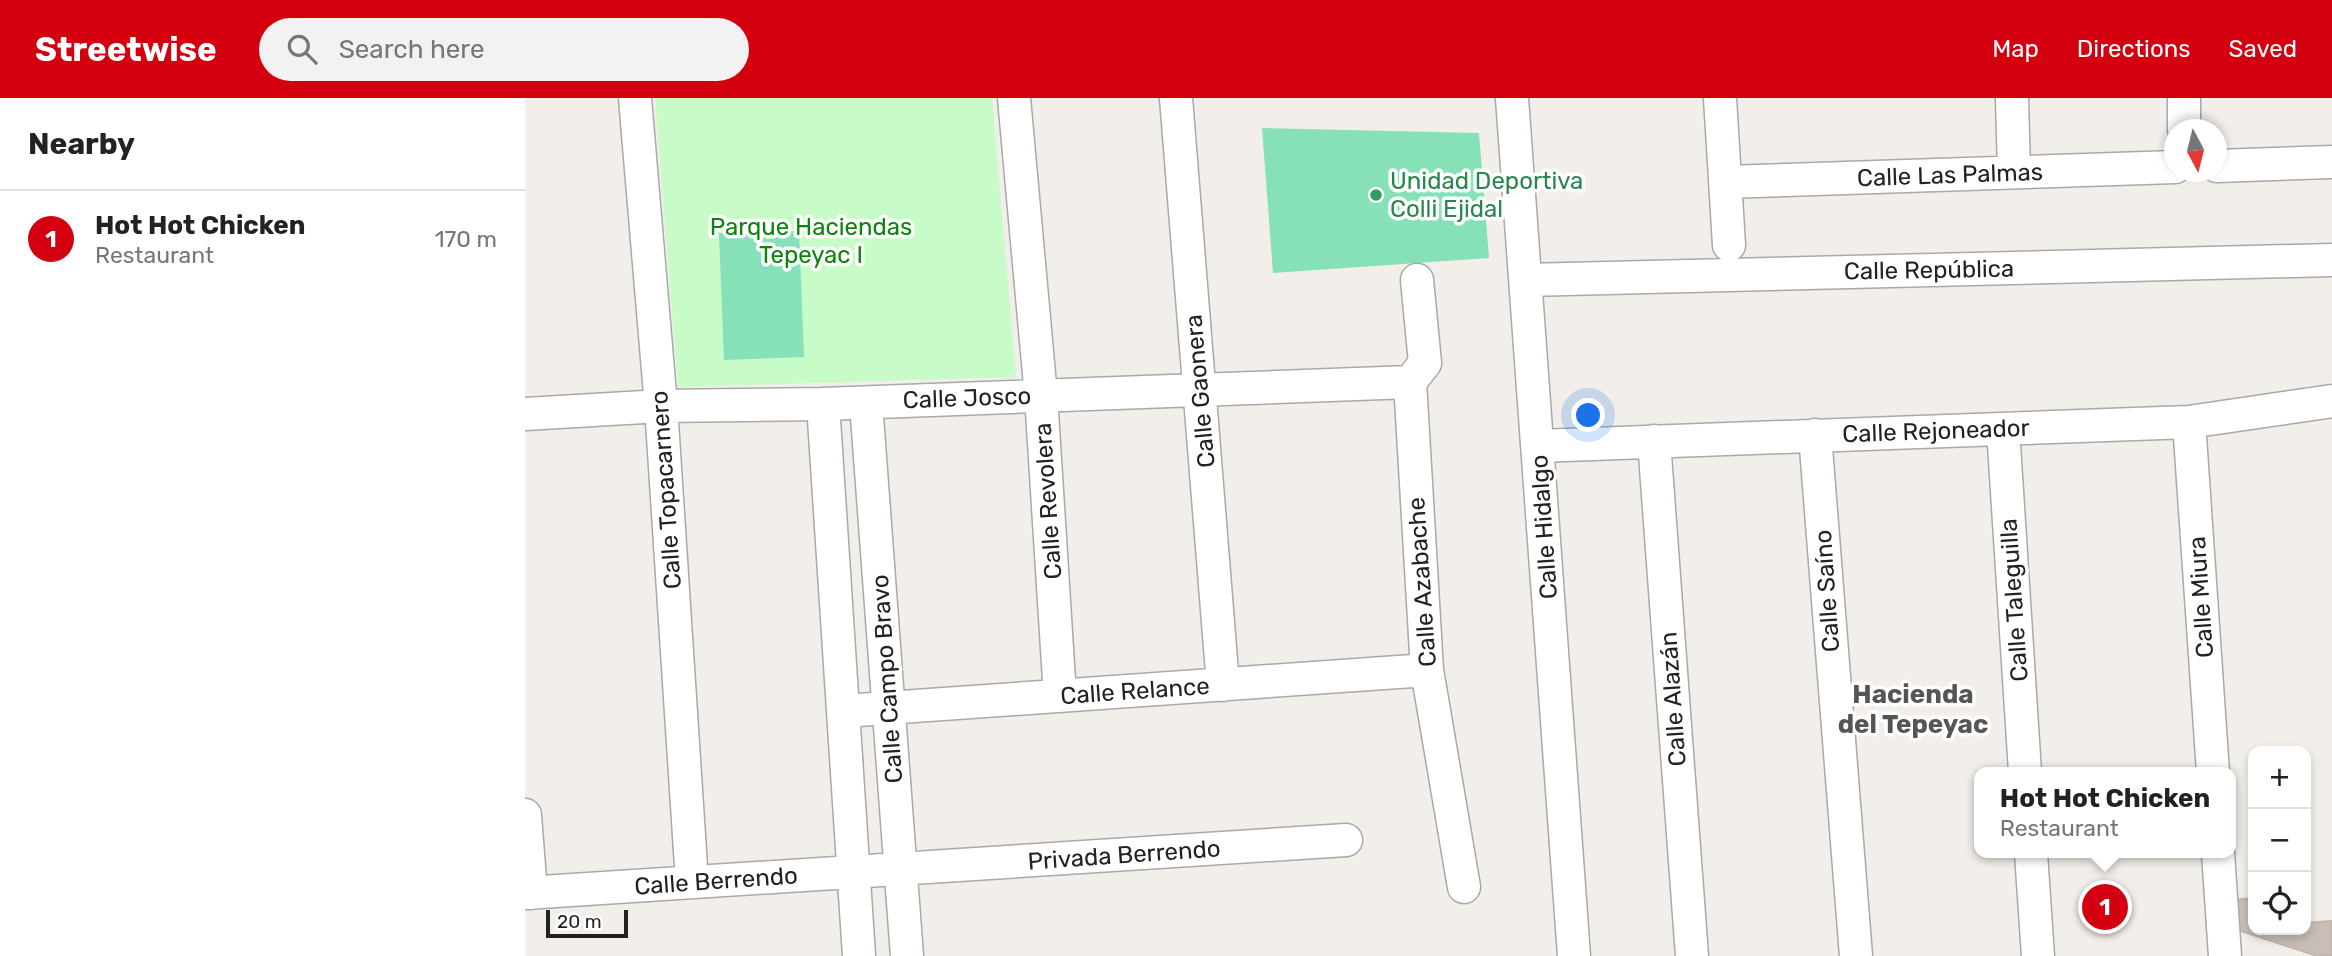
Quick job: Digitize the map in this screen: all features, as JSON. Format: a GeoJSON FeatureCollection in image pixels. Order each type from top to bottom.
{"type":"FeatureCollection","features":[{"type":"Feature","properties":{"kind":"street","name":"Calle Topacarnero"},"geometry":{"type":"LineString","coordinates":[[635,98],[661,406],[692,882]]}},
{"type":"Feature","properties":{"kind":"street","name":"Calle Revolera"},"geometry":{"type":"LineString","coordinates":[[1014,98],[1041,396],[1060,696]]}},
{"type":"Feature","properties":{"kind":"street","name":"Calle Gaonera"},"geometry":{"type":"LineString","coordinates":[[1176,98],[1223,685]]}},
{"type":"Feature","properties":{"kind":"street","name":"Calle Hidalgo"},"geometry":{"type":"LineString","coordinates":[[1512,98],[1574,956]]}},
{"type":"Feature","properties":{"kind":"street"},"geometry":{"type":"LineString","coordinates":[[1720,98],[1729,245]]}},
{"type":"Feature","properties":{"kind":"street"},"geometry":{"type":"LineString","coordinates":[[2013,98],[2014,172]]}},
{"type":"Feature","properties":{"kind":"street"},"geometry":{"type":"LineString","coordinates":[[2184,98],[2185,119]]}},
{"type":"Feature","properties":{"kind":"street"},"geometry":{"type":"LineString","coordinates":[[2227,166],[2332,162]]}},
{"type":"Feature","properties":{"kind":"street","name":"Calle Las Palmas"},"geometry":{"type":"LineString","coordinates":[[1725,182],[2164,167]]}},
{"type":"Feature","properties":{"kind":"street","name":"Calle República"},"geometry":{"type":"LineString","coordinates":[[1526,280],[2332,260]]}},
{"type":"Feature","properties":{"kind":"street","name":"Calle Azabache"},"geometry":{"type":"LineString","coordinates":[[1417,280],[1425,363],[1410,382],[1427,670],[1464,887]]}},
{"type":"Feature","properties":{"kind":"street","name":"Calle Josco"},"geometry":{"type":"LineString","coordinates":[[525,414],[661,406],[823,404],[1410,382]]}},
{"type":"Feature","properties":{"kind":"street","name":"Calle Rejoneador"},"geometry":{"type":"LineString","coordinates":[[1539,446],[2189,422],[2332,401]]}},
{"type":"Feature","properties":{"kind":"street","name":"Calle Campo Bravo"},"geometry":{"type":"LineString","coordinates":[[866,402],[907,956]]}},
{"type":"Feature","properties":{"kind":"street","name":"Calle Campo Bravo"},"geometry":{"type":"LineString","coordinates":[[823,404],[859,956]]}},
{"type":"Feature","properties":{"kind":"street","name":"Calle Miura"},"geometry":{"type":"LineString","coordinates":[[2189,422],[2213,767]]}},
{"type":"Feature","properties":{"kind":"street","name":"Calle Taleguilla"},"geometry":{"type":"LineString","coordinates":[[2003,429],[2025,767]]}},
{"type":"Feature","properties":{"kind":"street","name":"Calle Saíno"},"geometry":{"type":"LineString","coordinates":[[1815,435],[1856,956]]}},
{"type":"Feature","properties":{"kind":"street","name":"Calle Alazán"},"geometry":{"type":"LineString","coordinates":[[1654,441],[1692,956]]}},
{"type":"Feature","properties":{"kind":"street","name":"Calle Relance"},"geometry":{"type":"LineString","coordinates":[[844,711],[1427,670]]}},
{"type":"Feature","properties":{"kind":"street"},"geometry":{"type":"LineString","coordinates":[[525,815],[528,893]]}},
{"type":"Feature","properties":{"kind":"street","name":"Privada Berrendo"},"geometry":{"type":"LineString","coordinates":[[902,869],[1346,840]]}},
{"type":"Feature","properties":{"kind":"street"},"geometry":{"type":"LineString","coordinates":[[2031,858],[2038,956]]}},
{"type":"Feature","properties":{"kind":"street"},"geometry":{"type":"LineString","coordinates":[[2218,858],[2225,956]]}},
{"type":"Feature","properties":{"kind":"street","name":"Calle Berrendo"},"geometry":{"type":"LineString","coordinates":[[528,893],[902,869]]}},
{"type":"Feature","properties":{"kind":"green space","name":"Parque Haciendas Tepeyac I"},"geometry":{"type":"Polygon","coordinates":[[[655,98],[992,98],[1016,377],[678,387],[655,98]]]}},
{"type":"Feature","properties":{"kind":"green space","name":"Unidad Deportiva Colli Ejidal"},"geometry":{"type":"Polygon","coordinates":[[[1262,128],[1479,133],[1489,258],[1273,273],[1262,128]]]}},
{"type":"Feature","properties":{"kind":"green space"},"geometry":{"type":"Polygon","coordinates":[[[799,231],[804,357],[724,360],[719,233],[799,231]]]}},
{"type":"Feature","properties":{"kind":"building"},"geometry":{"type":"Polygon","coordinates":[[[2248,899],[2248,933],[2235,929],[2234,900],[2248,899]]]}},
{"type":"Feature","properties":{"kind":"building"},"geometry":{"type":"Polygon","coordinates":[[[2332,921],[2332,956],[2317,956],[2253,935],[2311,935],[2311,923],[2332,921]]]}},
{"type":"Feature","properties":{"kind":"place","name":"Unidad Deportiva Colli Ejidal"},"geometry":{"type":"Point","coordinates":[1376,195]}},
{"type":"Feature","properties":{"kind":"place","name":"Hot Hot Chicken"},"geometry":{"type":"Point","coordinates":[2105,907]}},
{"type":"Feature","properties":{"kind":"district","name":"Hacienda del Tepeyac"},"geometry":{"type":"Point","coordinates":[1913,709]}}]}
